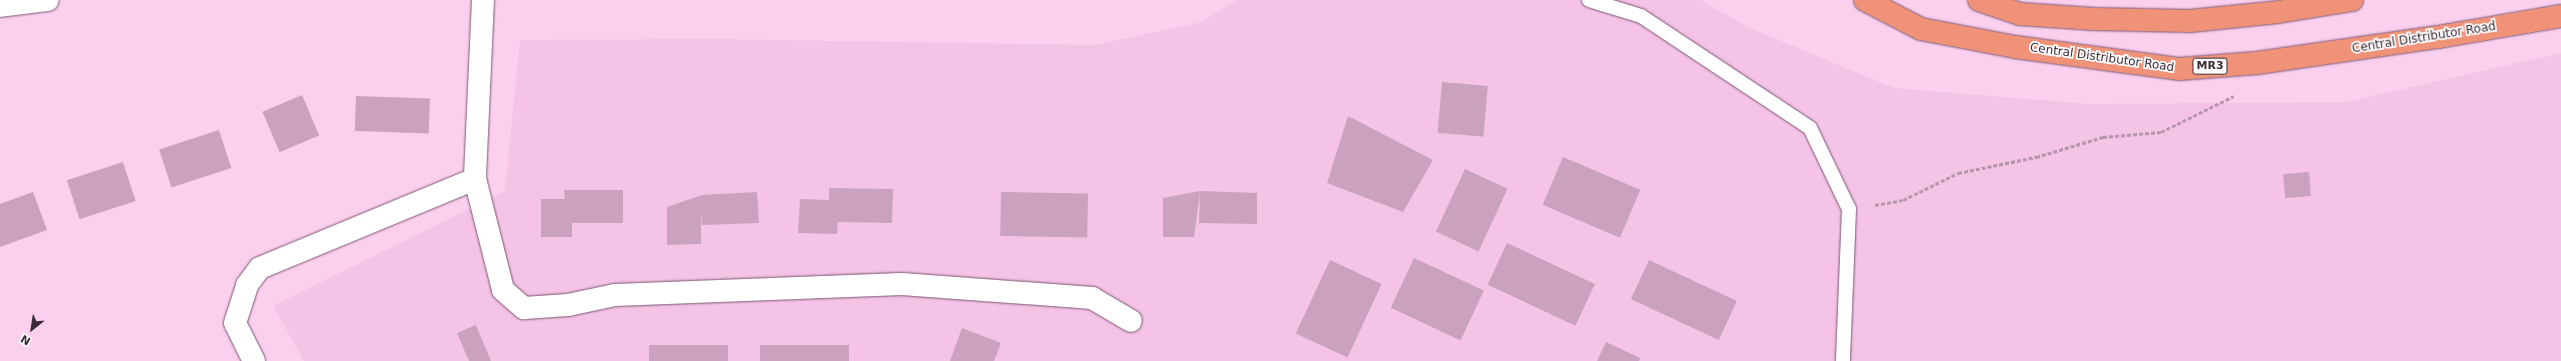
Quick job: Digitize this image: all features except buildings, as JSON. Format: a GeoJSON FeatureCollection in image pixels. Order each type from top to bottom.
{"type":"FeatureCollection","features":[{"type":"Feature","properties":{"kind":"highway","name":"Central Distributor Road"},"geometry":{"type":"LineString","coordinates":[[1865,0],[1921,29],[2015,47],[2179,69],[2257,63],[2375,46],[2561,16]]}},
{"type":"Feature","properties":{"kind":"highway"},"geometry":{"type":"LineString","coordinates":[[1979,0],[2020,14],[2094,19],[2190,21],[2278,12],[2352,0]]}},
{"type":"Feature","properties":{"kind":"street"},"geometry":{"type":"LineString","coordinates":[[0,6],[48,0]]}},
{"type":"Feature","properties":{"kind":"street"},"geometry":{"type":"LineString","coordinates":[[483,0],[476,179],[503,290],[524,308],[568,305],[615,295],[902,284],[1092,298],[1131,321]]}},
{"type":"Feature","properties":{"kind":"street"},"geometry":{"type":"LineString","coordinates":[[254,361],[235,323],[247,285],[260,268],[476,179]]}},
{"type":"Feature","properties":{"kind":"lane"},"geometry":{"type":"LineString","coordinates":[[1589,0],[1641,16],[1810,128],[1849,209],[1844,361]]}},
{"type":"Feature","properties":{"kind":"path"},"geometry":{"type":"LineString","coordinates":[[1849,209],[1903,200],[1958,173],[2036,157],[2102,137],[2161,132],[2238,95]]}},
{"type":"Feature","properties":{"kind":"shaded area"},"geometry":{"type":"Polygon","coordinates":[[[1237,0],[1700,0],[1750,28],[1894,88],[2090,104],[2346,102],[2561,53],[2561,361],[304,361],[273,306],[505,191],[520,40],[714,39],[1095,45],[1202,22],[1237,0]]]}}]}
